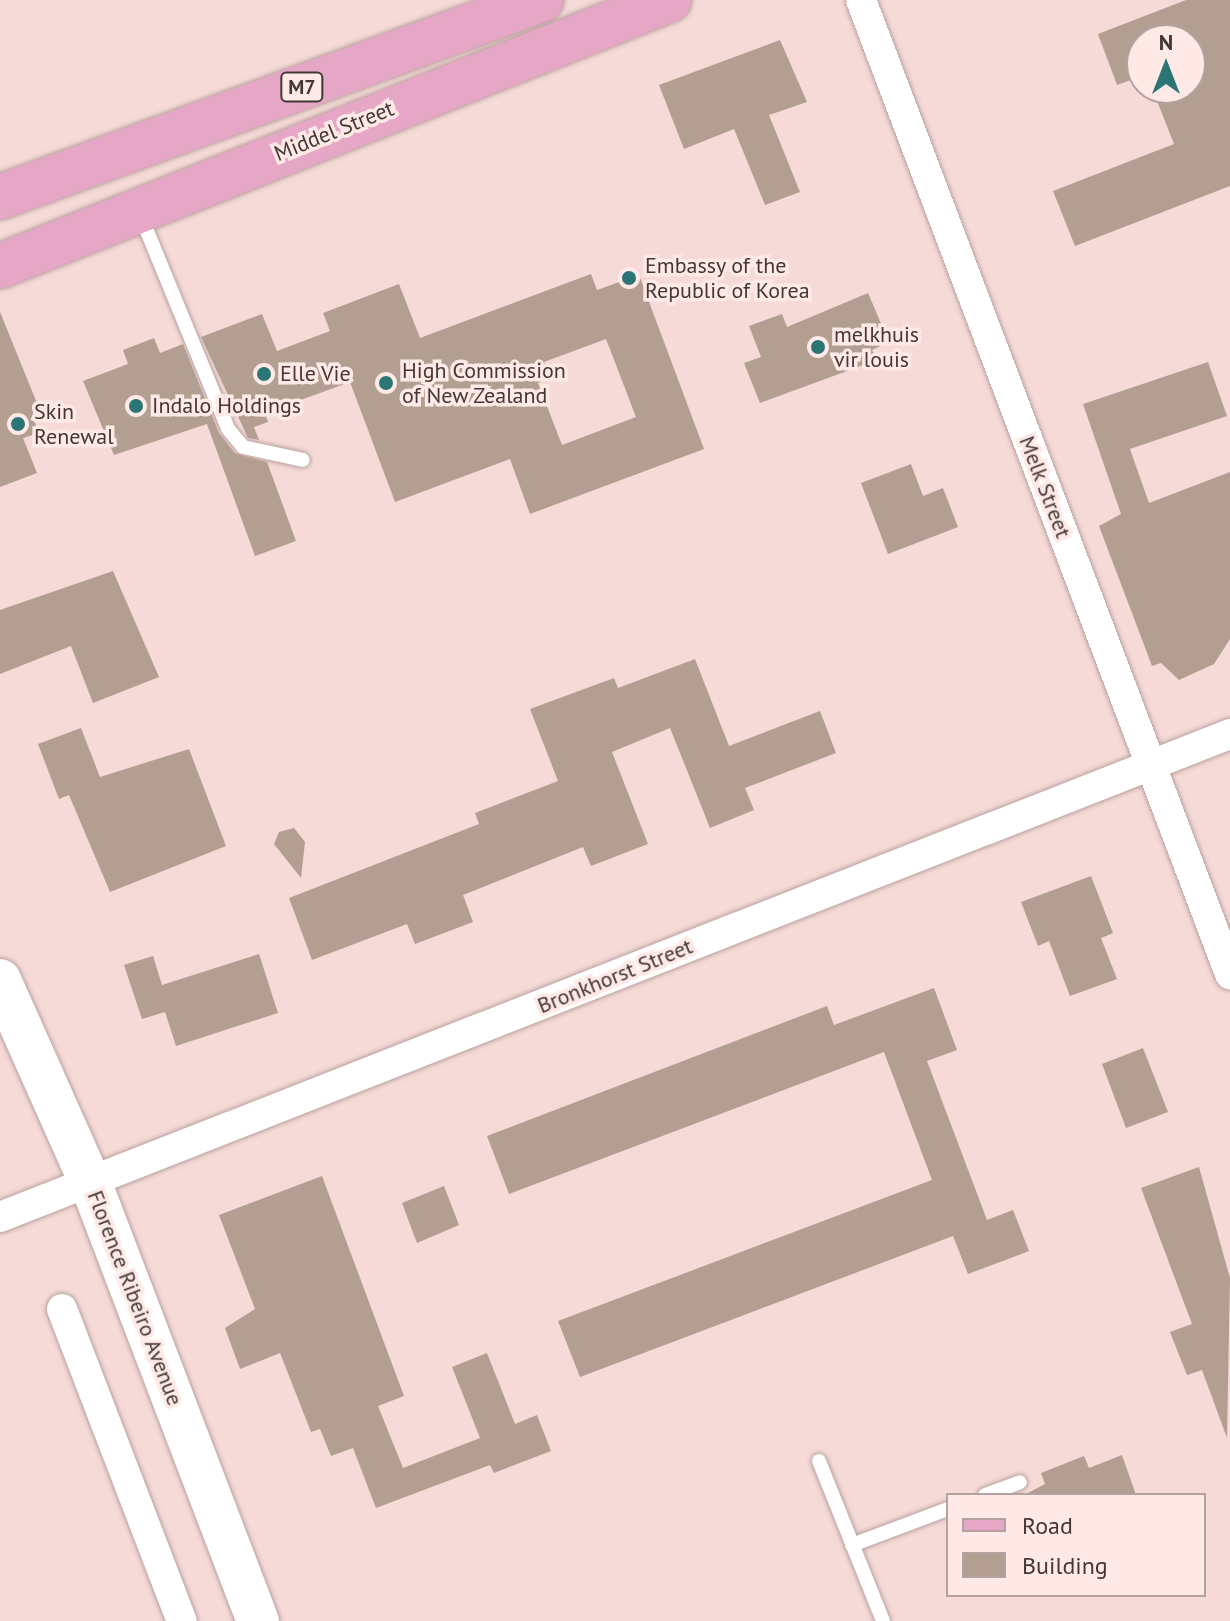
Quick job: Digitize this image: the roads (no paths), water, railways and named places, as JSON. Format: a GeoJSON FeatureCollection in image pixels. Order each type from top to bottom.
{"type":"FeatureCollection","features":[{"type":"Feature","properties":{"kind":"main road","name":"M7"},"geometry":{"type":"LineString","coordinates":[[0,197],[541,0]]}},
{"type":"Feature","properties":{"kind":"main road","name":"Middel Street"},"geometry":{"type":"LineString","coordinates":[[0,266],[669,0]]}},
{"type":"Feature","properties":{"kind":"main road","name":"Florence Ribeiro Avenue"},"geometry":{"type":"LineString","coordinates":[[0,980],[91,1184],[258,1621]]}},
{"type":"Feature","properties":{"kind":"street","name":"Melk Street"},"geometry":{"type":"LineString","coordinates":[[861,0],[1230,974]]}},
{"type":"Feature","properties":{"kind":"street","name":"Bronkhorst Street"},"geometry":{"type":"LineString","coordinates":[[0,1217],[91,1184],[1230,734]]}},
{"type":"Feature","properties":{"kind":"street"},"geometry":{"type":"LineString","coordinates":[[62,1309],[182,1621]]}},
{"type":"Feature","properties":{"kind":"lane"},"geometry":{"type":"LineString","coordinates":[[139,210],[228,429],[243,447],[303,460]]}},
{"type":"Feature","properties":{"kind":"lane"},"geometry":{"type":"LineString","coordinates":[[819,1461],[883,1621]]}},
{"type":"Feature","properties":{"kind":"lane"},"geometry":{"type":"LineString","coordinates":[[990,1493],[1020,1482]]}},
{"type":"Feature","properties":{"kind":"lane"},"geometry":{"type":"LineString","coordinates":[[852,1545],[946,1510]]}},
{"type":"Feature","properties":{"kind":"place","name":"Embassy of the Republic of Korea"},"geometry":{"type":"Point","coordinates":[629,278]}},
{"type":"Feature","properties":{"kind":"place","name":"melkhuis vir louis"},"geometry":{"type":"Point","coordinates":[818,347]}},
{"type":"Feature","properties":{"kind":"place","name":"Elle Vie"},"geometry":{"type":"Point","coordinates":[264,374]}},
{"type":"Feature","properties":{"kind":"place","name":"High Commission of New Zealand"},"geometry":{"type":"Point","coordinates":[386,383]}},
{"type":"Feature","properties":{"kind":"place","name":"Indalo Holdings"},"geometry":{"type":"Point","coordinates":[136,406]}},
{"type":"Feature","properties":{"kind":"place","name":"Skin Renewal"},"geometry":{"type":"Point","coordinates":[18,424]}}]}
